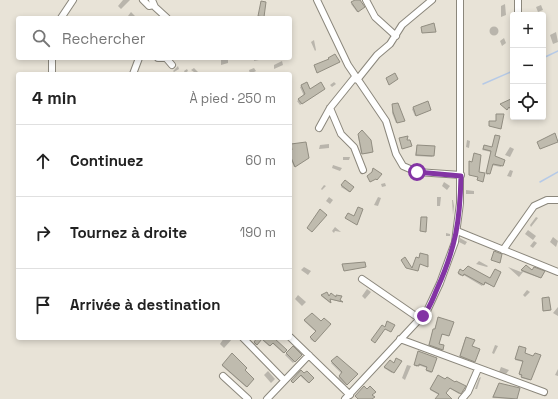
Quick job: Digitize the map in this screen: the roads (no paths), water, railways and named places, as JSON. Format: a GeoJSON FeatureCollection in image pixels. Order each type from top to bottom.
{"type":"FeatureCollection","features":[{"type":"Feature","properties":{"kind":"street"},"geometry":{"type":"LineString","coordinates":[[62,16],[74,0]]}},
{"type":"Feature","properties":{"kind":"street"},"geometry":{"type":"LineString","coordinates":[[142,0],[149,6],[153,2],[164,16]]}},
{"type":"Feature","properties":{"kind":"street"},"geometry":{"type":"LineString","coordinates":[[317,0],[356,79],[386,121],[396,154],[403,166],[417,172],[461,176]]}},
{"type":"Feature","properties":{"kind":"street"},"geometry":{"type":"LineString","coordinates":[[366,0],[375,17],[396,36]]}},
{"type":"Feature","properties":{"kind":"street"},"geometry":{"type":"LineString","coordinates":[[319,128],[330,108],[370,63],[390,44],[402,25],[432,0]]}},
{"type":"Feature","properties":{"kind":"street"},"geometry":{"type":"LineString","coordinates":[[292,339],[309,355],[347,397],[420,319],[426,311],[440,283],[452,253],[457,231],[461,176],[460,0]]}},
{"type":"Feature","properties":{"kind":"street"},"geometry":{"type":"LineString","coordinates":[[518,0],[518,12]]}},
{"type":"Feature","properties":{"kind":"street"},"geometry":{"type":"LineString","coordinates":[[52,60],[52,72]]}},
{"type":"Feature","properties":{"kind":"street"},"geometry":{"type":"LineString","coordinates":[[135,72],[138,60]]}},
{"type":"Feature","properties":{"kind":"street"},"geometry":{"type":"LineString","coordinates":[[168,60],[172,65]]}},
{"type":"Feature","properties":{"kind":"street"},"geometry":{"type":"LineString","coordinates":[[330,108],[341,134],[354,147],[363,170]]}},
{"type":"Feature","properties":{"kind":"street"},"geometry":{"type":"LineString","coordinates":[[503,250],[534,206],[547,200],[558,200]]}},
{"type":"Feature","properties":{"kind":"street"},"geometry":{"type":"LineString","coordinates":[[457,231],[558,272]]}},
{"type":"Feature","properties":{"kind":"street"},"geometry":{"type":"LineString","coordinates":[[362,279],[420,319]]}},
{"type":"Feature","properties":{"kind":"street"},"geometry":{"type":"LineString","coordinates":[[400,339],[478,369],[544,392]]}},
{"type":"Feature","properties":{"kind":"street"},"geometry":{"type":"LineString","coordinates":[[244,340],[284,380]]}},
{"type":"Feature","properties":{"kind":"street"},"geometry":{"type":"LineString","coordinates":[[267,399],[309,355]]}},
{"type":"Feature","properties":{"kind":"street"},"geometry":{"type":"LineString","coordinates":[[462,399],[468,392],[478,369]]}},
{"type":"Feature","properties":{"kind":"street"},"geometry":{"type":"LineString","coordinates":[[224,376],[248,399]]}},
{"type":"Feature","properties":{"kind":"waterway"},"geometry":{"type":"LineString","coordinates":[[546,57],[558,51]]}},
{"type":"Feature","properties":{"kind":"waterway"},"geometry":{"type":"LineString","coordinates":[[483,84],[510,72]]}},
{"type":"Feature","properties":{"kind":"waterway"},"geometry":{"type":"LineString","coordinates":[[540,182],[558,172]]}}]}
